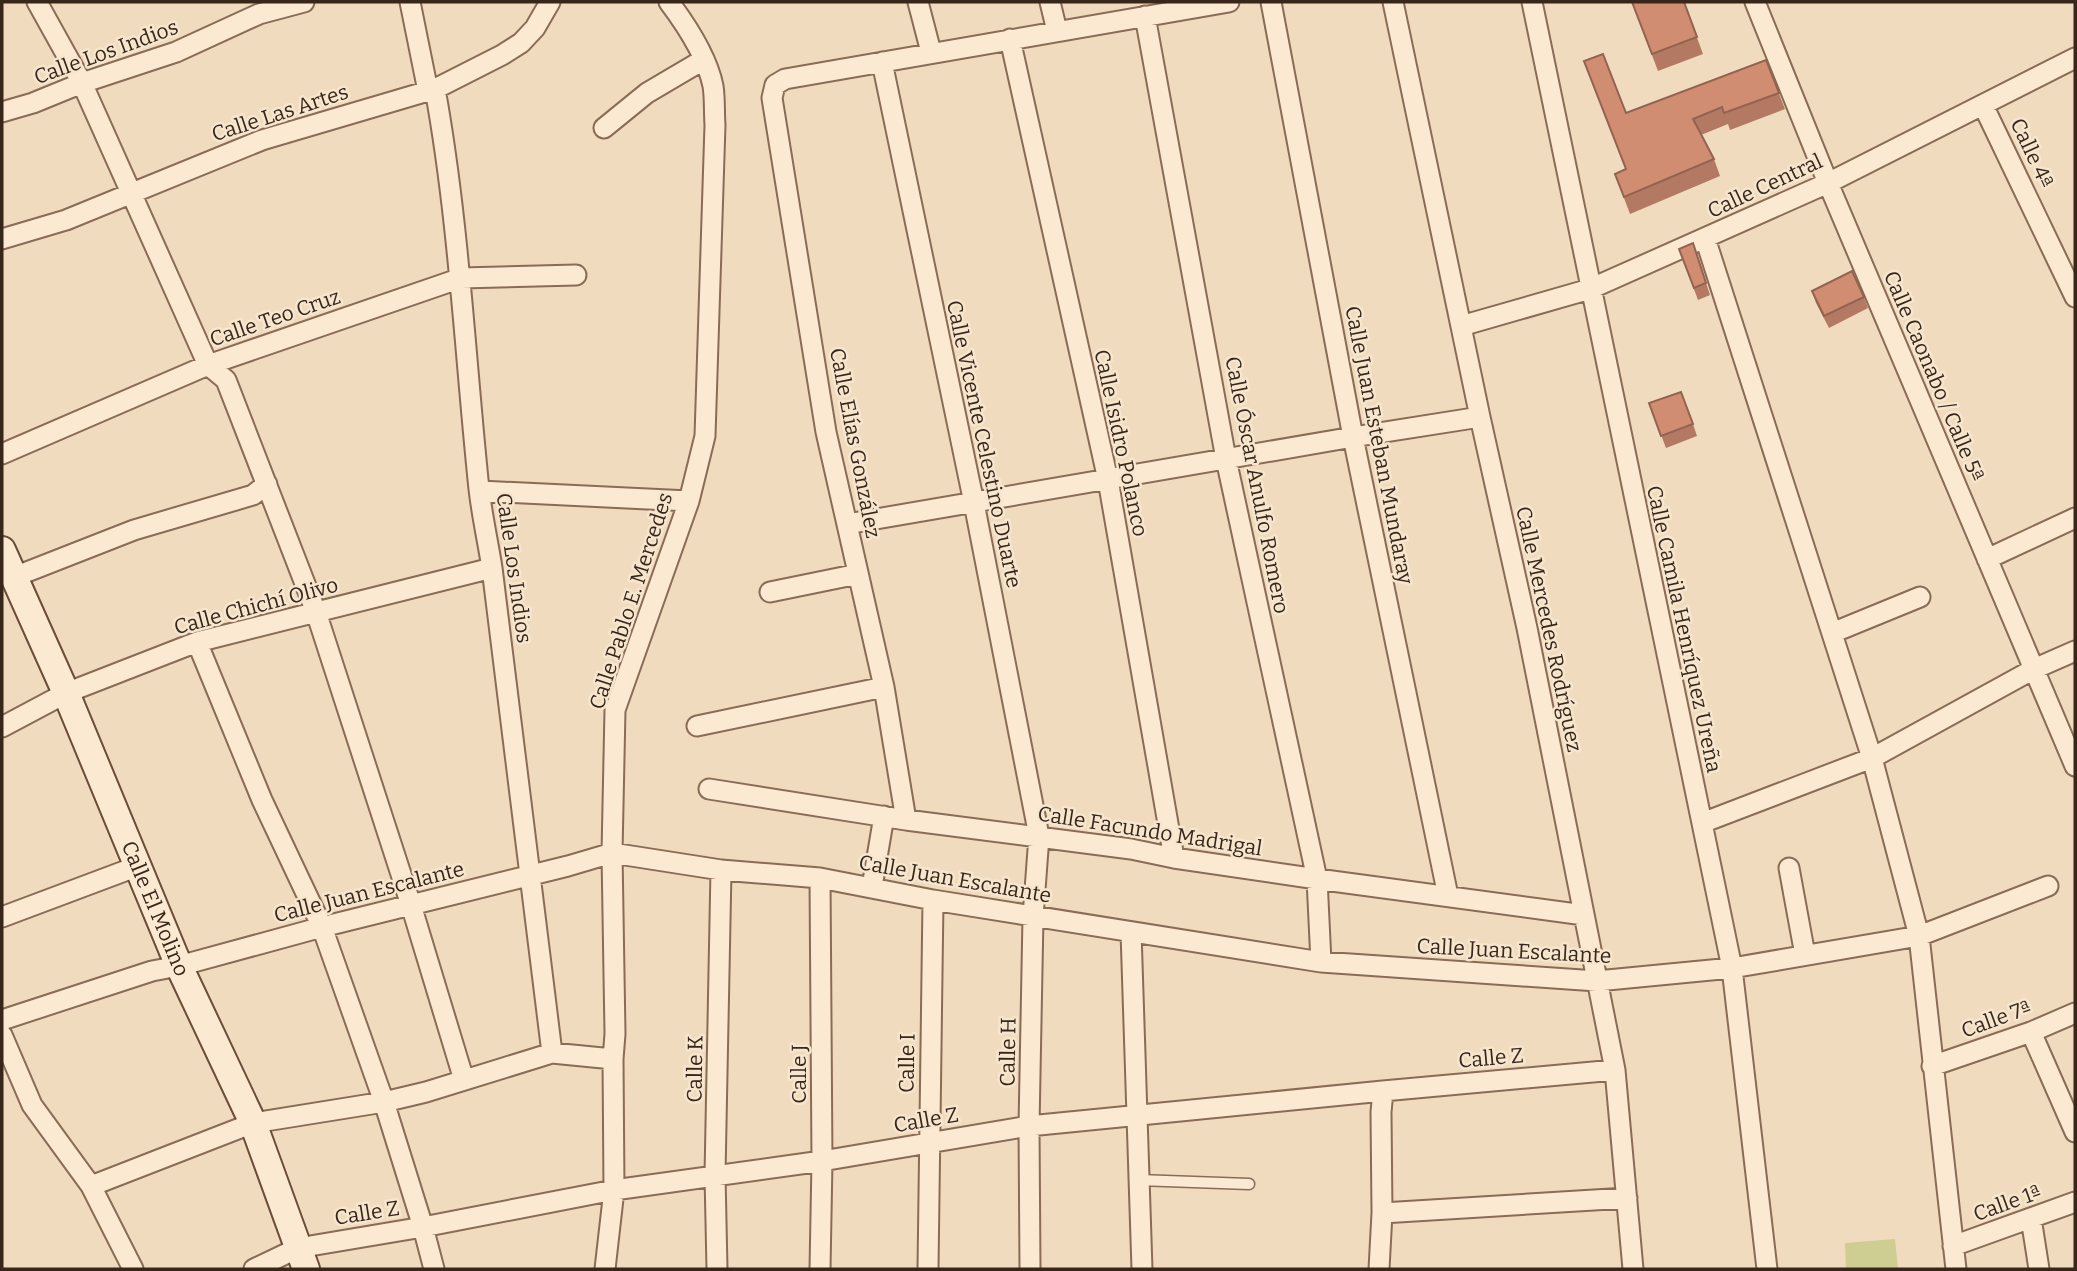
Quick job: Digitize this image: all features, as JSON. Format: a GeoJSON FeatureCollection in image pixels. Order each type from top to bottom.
{"type":"FeatureCollection","features":[{"type":"Feature","properties":{"kind":"street"},"geometry":{"type":"LineString","coordinates":[[37,2],[82,83],[208,365],[226,380],[316,612],[411,905],[464,1080]]}},
{"type":"Feature","properties":{"kind":"street","name":"Calle Los Indios"},"geometry":{"type":"LineString","coordinates":[[2,112],[176,52],[258,14],[304,2]]}},
{"type":"Feature","properties":{"kind":"street","name":"Calle Los Indios"},"geometry":{"type":"LineString","coordinates":[[410,2],[442,130],[461,278],[480,491],[492,568],[552,1053]]}},
{"type":"Feature","properties":{"kind":"street","name":"Calle Las Artes"},"geometry":{"type":"LineString","coordinates":[[2,239],[66,220],[262,140],[432,90],[521,43],[535,28],[550,2]]}},
{"type":"Feature","properties":{"kind":"street","name":"Calle Pablo E. Mercedes"},"geometry":{"type":"LineString","coordinates":[[605,1269],[614,1190],[612,853],[615,710],[689,501],[705,436],[715,125],[713,86],[704,60],[669,2]]}},
{"type":"Feature","properties":{"kind":"street"},"geometry":{"type":"LineString","coordinates":[[918,2],[931,52]]}},
{"type":"Feature","properties":{"kind":"street"},"geometry":{"type":"LineString","coordinates":[[1050,2],[1057,31]]}},
{"type":"Feature","properties":{"kind":"street"},"geometry":{"type":"LineString","coordinates":[[882,62],[1145,16],[1183,6],[1229,2]]}},
{"type":"Feature","properties":{"kind":"street","name":"Calle Juan Esteban Mundaray"},"geometry":{"type":"LineString","coordinates":[[1271,2],[1353,437],[1448,896]]}},
{"type":"Feature","properties":{"kind":"street","name":"Calle Mercedes Rodríguez"},"geometry":{"type":"LineString","coordinates":[[1393,2],[1527,628],[1615,1070],[1627,1198],[1629,1269]]}},
{"type":"Feature","properties":{"kind":"street","name":"Calle Camila Henríquez Ureña"},"geometry":{"type":"LineString","coordinates":[[1532,2],[1732,968],[1767,1269]]}},
{"type":"Feature","properties":{"kind":"street","name":"Calle Caonabo / Calle 5ª"},"geometry":{"type":"LineString","coordinates":[[1756,2],[1828,183],[2075,766]]}},
{"type":"Feature","properties":{"kind":"street","name":"Calle Óscar Anulfo Romero"},"geometry":{"type":"LineString","coordinates":[[1145,16],[1226,459],[1317,880],[1321,962]]}},
{"type":"Feature","properties":{"kind":"street","name":"Calle Isidro Polanco"},"geometry":{"type":"LineString","coordinates":[[1010,39],[1108,480],[1174,858]]}},
{"type":"Feature","properties":{"kind":"street","name":"Calle Central"},"geometry":{"type":"LineString","coordinates":[[1461,327],[1590,289],[1828,183],[2075,58]]}},
{"type":"Feature","properties":{"kind":"street"},"geometry":{"type":"LineString","coordinates":[[604,128],[647,93],[704,60]]}},
{"type":"Feature","properties":{"kind":"street","name":"Calle Elías González"},"geometry":{"type":"LineString","coordinates":[[882,62],[785,79],[775,85],[772,97],[826,432],[884,687],[906,820]]}},
{"type":"Feature","properties":{"kind":"street","name":"Calle Vicente Celestino Duarte"},"geometry":{"type":"LineString","coordinates":[[882,62],[974,503],[1039,836]]}},
{"type":"Feature","properties":{"kind":"street","name":"Calle 4ª"},"geometry":{"type":"LineString","coordinates":[[1983,104],[2072,284]]}},
{"type":"Feature","properties":{"kind":"street"},"geometry":{"type":"LineString","coordinates":[[1705,238],[1872,758],[1919,936],[1956,1269]]}},
{"type":"Feature","properties":{"kind":"street","name":"Calle Teo Cruz"},"geometry":{"type":"LineString","coordinates":[[2,454],[208,365],[461,278],[576,275]]}},
{"type":"Feature","properties":{"kind":"street"},"geometry":{"type":"LineString","coordinates":[[846,524],[1480,417]]}},
{"type":"Feature","properties":{"kind":"street"},"geometry":{"type":"LineString","coordinates":[[14,577],[134,530],[253,495],[267,484]]}},
{"type":"Feature","properties":{"kind":"street"},"geometry":{"type":"LineString","coordinates":[[480,491],[689,501]]}},
{"type":"Feature","properties":{"kind":"street"},"geometry":{"type":"LineString","coordinates":[[1987,559],[2075,518]]}},
{"type":"Feature","properties":{"kind":"street","name":"Calle El Molino"},"geometry":{"type":"LineString","coordinates":[[2,550],[66,694],[179,966],[253,1123],[302,1259]]}},
{"type":"Feature","properties":{"kind":"street","name":"Calle Chichí Olivo"},"geometry":{"type":"LineString","coordinates":[[2,727],[66,694],[197,642],[492,568]]}},
{"type":"Feature","properties":{"kind":"street"},"geometry":{"type":"LineString","coordinates":[[770,592],[858,574]]}},
{"type":"Feature","properties":{"kind":"street"},"geometry":{"type":"LineString","coordinates":[[1832,634],[1920,597]]}},
{"type":"Feature","properties":{"kind":"street"},"geometry":{"type":"LineString","coordinates":[[197,642],[262,800],[322,927],[384,1102],[434,1269]]}},
{"type":"Feature","properties":{"kind":"street"},"geometry":{"type":"LineString","coordinates":[[1702,823],[1872,758],[2034,669],[2075,651]]}},
{"type":"Feature","properties":{"kind":"street"},"geometry":{"type":"LineString","coordinates":[[697,726],[884,687]]}},
{"type":"Feature","properties":{"kind":"street","name":"Calle Facundo Madrigal"},"geometry":{"type":"LineString","coordinates":[[709,789],[906,820],[1131,849],[1317,880],[1584,915]]}},
{"type":"Feature","properties":{"kind":"street"},"geometry":{"type":"LineString","coordinates":[[872,887],[884,816]]}},
{"type":"Feature","properties":{"kind":"street","name":"Calle H"},"geometry":{"type":"LineString","coordinates":[[1030,1269],[1029,1126],[1034,916],[1039,836]]}},
{"type":"Feature","properties":{"kind":"street","name":"Calle Juan Escalante"},"geometry":{"type":"LineString","coordinates":[[2,1020],[152,971],[612,853],[722,870],[820,878],[933,900],[1321,962],[1597,981],[1732,968],[1919,936],[2048,886]]}},
{"type":"Feature","properties":{"kind":"street"},"geometry":{"type":"LineString","coordinates":[[2,917],[138,866]]}},
{"type":"Feature","properties":{"kind":"street"},"geometry":{"type":"LineString","coordinates":[[1789,868],[1805,956]]}},
{"type":"Feature","properties":{"kind":"street","name":"Calle K"},"geometry":{"type":"LineString","coordinates":[[717,1269],[715,1175],[722,870]]}},
{"type":"Feature","properties":{"kind":"street","name":"Calle J"},"geometry":{"type":"LineString","coordinates":[[820,878],[820,1269]]}},
{"type":"Feature","properties":{"kind":"street","name":"Calle I"},"geometry":{"type":"LineString","coordinates":[[928,1269],[933,900]]}},
{"type":"Feature","properties":{"kind":"street"},"geometry":{"type":"LineString","coordinates":[[1131,932],[1142,1269]]}},
{"type":"Feature","properties":{"kind":"street","name":"Calle 7ª"},"geometry":{"type":"LineString","coordinates":[[1932,1066],[2031,1032],[2075,1013]]}},
{"type":"Feature","properties":{"kind":"street"},"geometry":{"type":"LineString","coordinates":[[2031,1032],[2075,1132]]}},
{"type":"Feature","properties":{"kind":"street"},"geometry":{"type":"LineString","coordinates":[[2,1035],[32,1105],[91,1186],[133,1269]]}},
{"type":"Feature","properties":{"kind":"street"},"geometry":{"type":"LineString","coordinates":[[91,1186],[253,1123],[384,1102],[426,1092],[552,1053],[612,1059]]}},
{"type":"Feature","properties":{"kind":"street","name":"Calle Z"},"geometry":{"type":"LineString","coordinates":[[254,1269],[423,1227],[614,1190],[822,1161],[1029,1126],[1615,1070]]}},
{"type":"Feature","properties":{"kind":"street"},"geometry":{"type":"LineString","coordinates":[[1379,1269],[1383,1091]]}},
{"type":"Feature","properties":{"kind":"street"},"geometry":{"type":"LineString","coordinates":[[1382,1213],[1627,1198]]}},
{"type":"Feature","properties":{"kind":"street","name":"Calle 1ª"},"geometry":{"type":"LineString","coordinates":[[1953,1246],[2075,1202]]}},
{"type":"Feature","properties":{"kind":"street"},"geometry":{"type":"LineString","coordinates":[[2031,1218],[2039,1269]]}},
{"type":"Feature","properties":{"kind":"lane"},"geometry":{"type":"LineString","coordinates":[[1138,1180],[1250,1184]]}},
{"type":"Feature","properties":{"kind":"shaded area"},"geometry":{"type":"Polygon","coordinates":[[[1895,1239],[1898,1269],[1846,1269],[1845,1243],[1895,1239]]]}},
{"type":"Feature","properties":{"kind":"building"},"geometry":{"type":"Polygon","coordinates":[[[1632,2],[1684,2],[1697,37],[1652,54],[1632,2]]]}},
{"type":"Feature","properties":{"kind":"building"},"geometry":{"type":"Polygon","coordinates":[[[1603,54],[1626,113],[1766,60],[1779,93],[1724,113],[1722,107],[1693,119],[1714,159],[1624,197],[1615,174],[1626,169],[1584,61],[1603,54]]]}},
{"type":"Feature","properties":{"kind":"building"},"geometry":{"type":"Polygon","coordinates":[[[1693,243],[1706,283],[1694,288],[1679,249],[1693,243]]]}},
{"type":"Feature","properties":{"kind":"building"},"geometry":{"type":"Polygon","coordinates":[[[1852,271],[1864,297],[1824,316],[1812,291],[1852,271]]]}},
{"type":"Feature","properties":{"kind":"building"},"geometry":{"type":"Polygon","coordinates":[[[1681,392],[1693,424],[1661,436],[1649,403],[1681,392]]]}}]}
